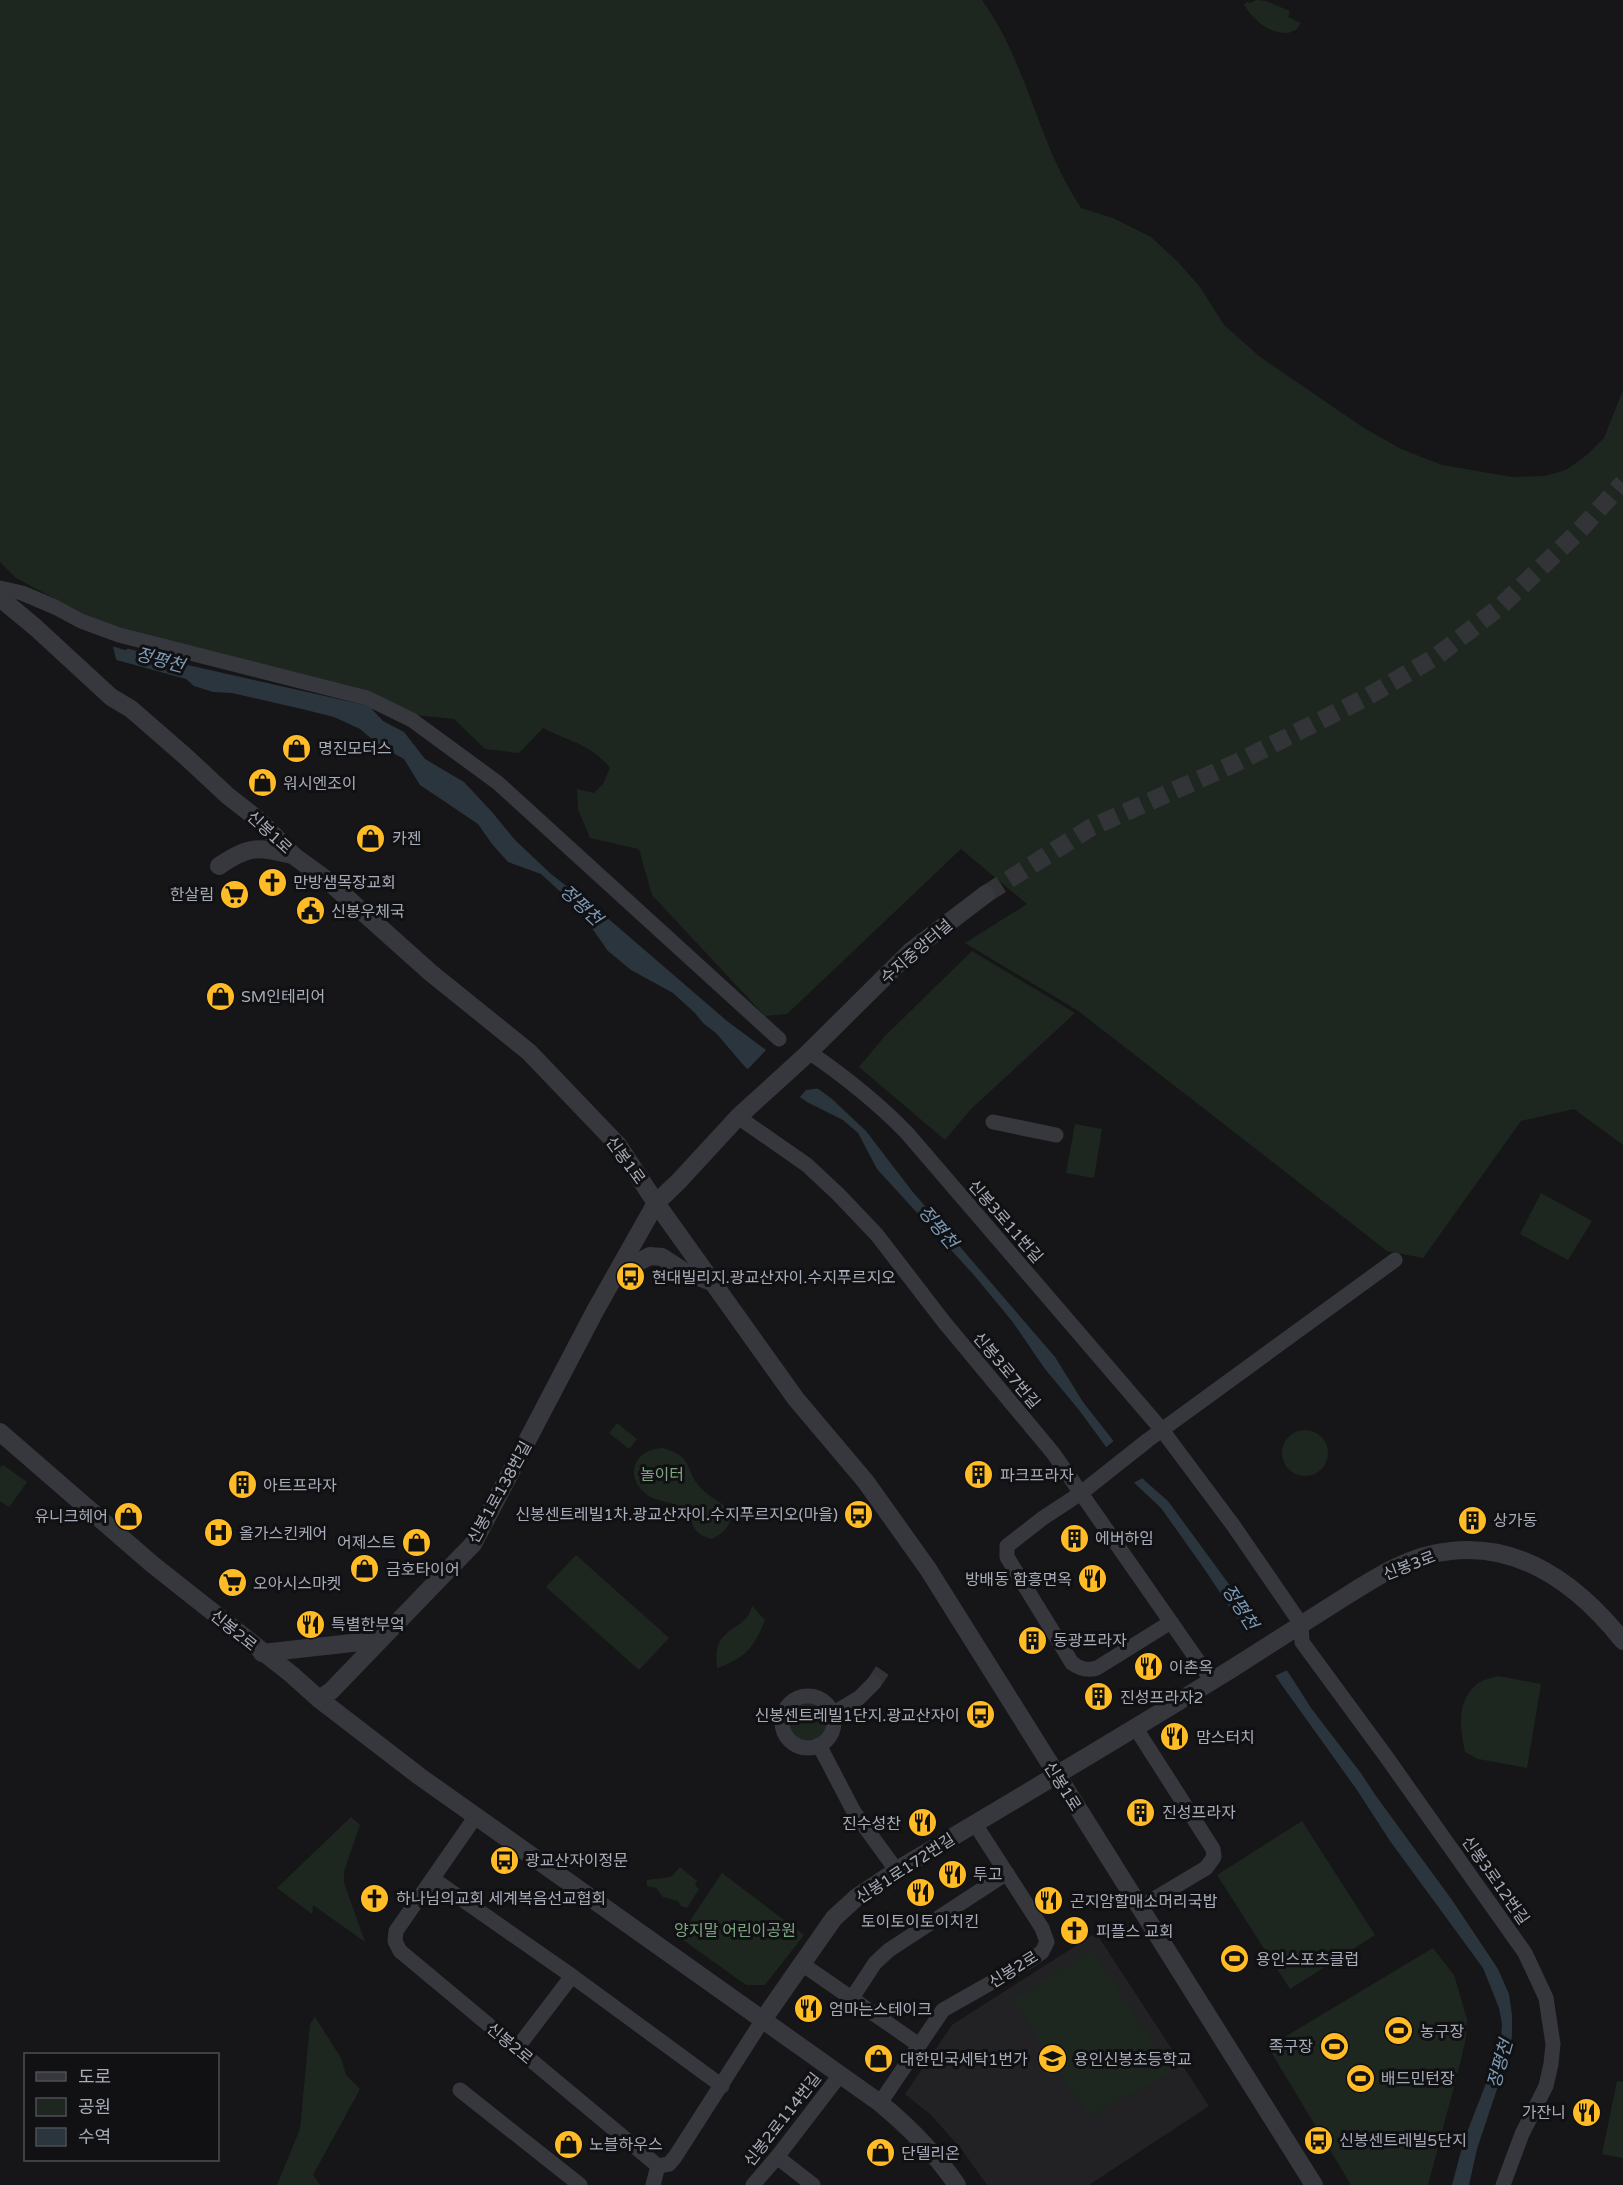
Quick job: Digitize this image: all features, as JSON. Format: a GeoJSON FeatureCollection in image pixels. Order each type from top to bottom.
{"type":"FeatureCollection","features":[{"type":"Feature","properties":{"kind":"street"},"geometry":{"type":"LineString","coordinates":[[0,588],[55,607],[81,621],[119,635],[368,698],[412,720],[498,783],[779,1040]]}},
{"type":"Feature","properties":{"kind":"street","name":"신봉1로"},"geometry":{"type":"LineString","coordinates":[[0,598],[111,697],[130,709],[228,796],[260,821],[294,856],[327,880],[431,973],[529,1052],[618,1145],[656,1203],[796,1399],[866,1482],[928,1569],[1314,2185]]}},
{"type":"Feature","properties":{"kind":"street"},"geometry":{"type":"LineString","coordinates":[[219,866],[245,850],[264,848],[294,856]]}},
{"type":"Feature","properties":{"kind":"street","name":"수지중앙터널"},"geometry":{"type":"LineString","coordinates":[[805,1055],[911,951],[986,894]]}},
{"type":"Feature","properties":{"kind":"street"},"geometry":{"type":"LineString","coordinates":[[656,1203],[738,1117],[805,1055]]}},
{"type":"Feature","properties":{"kind":"street","name":"신봉3로11번길"},"geometry":{"type":"LineString","coordinates":[[805,1055],[844,1076],[888,1114],[1162,1430],[1233,1525],[1294,1629]]}},
{"type":"Feature","properties":{"kind":"street","name":"신봉3로7번길"},"geometry":{"type":"LineString","coordinates":[[738,1117],[807,1165],[840,1195],[910,1275],[944,1322],[1053,1453],[1212,1681]]}},
{"type":"Feature","properties":{"kind":"street"},"geometry":{"type":"LineString","coordinates":[[993,1122],[1056,1135]]}},
{"type":"Feature","properties":{"kind":"street","name":"신봉1로138번길"},"geometry":{"type":"LineString","coordinates":[[319,1699],[330,1691],[473,1544],[595,1311],[656,1203]]}},
{"type":"Feature","properties":{"kind":"street"},"geometry":{"type":"LineString","coordinates":[[616,1274],[650,1256],[662,1257],[686,1272],[712,1282]]}},
{"type":"Feature","properties":{"kind":"street"},"geometry":{"type":"LineString","coordinates":[[1170,1622],[1095,1669],[1079,1668],[1072,1663],[1007,1557],[1007,1546],[1395,1260]]}},
{"type":"Feature","properties":{"kind":"street","name":"신봉2로"},"geometry":{"type":"LineString","coordinates":[[0,1432],[152,1564],[291,1674],[319,1699],[419,1776],[880,2103],[904,2123],[940,2161],[957,2185]]}},
{"type":"Feature","properties":{"kind":"street","name":"신봉3로"},"geometry":{"type":"LineString","coordinates":[[1212,1681],[1386,1571],[1432,1553],[1484,1551],[1509,1557],[1551,1573],[1589,1602],[1623,1641]]}},
{"type":"Feature","properties":{"kind":"street","name":"신봉3로12번길"},"geometry":{"type":"LineString","coordinates":[[1294,1629],[1525,1953],[1546,1998],[1553,2044],[1546,2086],[1522,2134],[1503,2185]]}},
{"type":"Feature","properties":{"kind":"street"},"geometry":{"type":"LineString","coordinates":[[262,1653],[379,1640]]}},
{"type":"Feature","properties":{"kind":"street"},"geometry":{"type":"LineString","coordinates":[[1056,1775],[1212,1681]]}},
{"type":"Feature","properties":{"kind":"street"},"geometry":{"type":"LineString","coordinates":[[832,1714],[859,1698],[874,1683]]}},
{"type":"Feature","properties":{"kind":"street"},"geometry":{"type":"LineString","coordinates":[[812,1697],[826,1704],[832,1714],[834,1726],[831,1734],[819,1745],[802,1748],[793,1744],[783,1730],[784,1712],[796,1699],[812,1697]]}},
{"type":"Feature","properties":{"kind":"street"},"geometry":{"type":"LineString","coordinates":[[1135,1727],[1213,1849],[1214,1857],[1206,1868],[1139,1908]]}},
{"type":"Feature","properties":{"kind":"street"},"geometry":{"type":"LineString","coordinates":[[819,1745],[854,1812],[897,1871]]}},
{"type":"Feature","properties":{"kind":"street","name":"신봉1로172번길"},"geometry":{"type":"LineString","coordinates":[[762,2021],[834,1918],[857,1897],[1056,1775]]}},
{"type":"Feature","properties":{"kind":"street","name":"신봉2로"},"geometry":{"type":"LineString","coordinates":[[476,1816],[396,1931],[395,1941],[400,1951],[658,2166]]}},
{"type":"Feature","properties":{"kind":"street","name":"신봉2로"},"geometry":{"type":"LineString","coordinates":[[880,2103],[943,2010],[1042,1952],[1047,1942],[1042,1928],[975,1824]]}},
{"type":"Feature","properties":{"kind":"street"},"geometry":{"type":"LineString","coordinates":[[852,1998],[875,1963],[889,1950],[1007,1874]]}},
{"type":"Feature","properties":{"kind":"street"},"geometry":{"type":"LineString","coordinates":[[433,1879],[572,1976],[722,2086]]}},
{"type":"Feature","properties":{"kind":"street"},"geometry":{"type":"LineString","coordinates":[[802,1964],[919,2045]]}},
{"type":"Feature","properties":{"kind":"street"},"geometry":{"type":"LineString","coordinates":[[517,2048],[572,1976]]}},
{"type":"Feature","properties":{"kind":"street"},"geometry":{"type":"LineString","coordinates":[[653,2185],[658,2166],[669,2164],[675,2157],[762,2021]]}},
{"type":"Feature","properties":{"kind":"street","name":"신봉2로114번길"},"geometry":{"type":"LineString","coordinates":[[753,2185],[840,2075]]}},
{"type":"Feature","properties":{"kind":"street"},"geometry":{"type":"LineString","coordinates":[[460,2090],[580,2185]]}},
{"type":"Feature","properties":{"kind":"street"},"geometry":{"type":"LineString","coordinates":[[777,2157],[813,2185]]}},
{"type":"Feature","properties":{"kind":"shaded area","name":"용인신봉초등학교"},"geometry":{"type":"Polygon","coordinates":[[[1096,1933],[1209,2106],[1089,2185],[987,2185],[962,2150],[931,2115],[905,2094],[952,2025],[1096,1933]]]}},
{"type":"Feature","properties":{"kind":"green space"},"geometry":{"type":"Polygon","coordinates":[[[0,0],[982,0],[1010,48],[1052,153],[1081,208],[1113,218],[1151,237],[1200,287],[1224,325],[1260,357],[1364,428],[1401,449],[1442,465],[1512,477],[1545,476],[1566,470],[1588,454],[1604,438],[1623,390],[1623,1145],[1574,1109],[1521,1121],[1423,1258],[1387,1251],[1077,1010],[965,943],[1027,904],[961,849],[787,1014],[765,1016],[652,895],[639,849],[590,838],[578,809],[577,789],[594,793],[603,784],[610,768],[587,748],[543,728],[519,753],[485,749],[454,719],[414,715],[104,625],[16,578],[0,562],[0,0]]]}},
{"type":"Feature","properties":{"kind":"green space"},"geometry":{"type":"Polygon","coordinates":[[[1256,0],[1266,1],[1290,11],[1288,17],[1301,23],[1296,30],[1288,33],[1268,28],[1257,21],[1244,5],[1256,0]]]}},
{"type":"Feature","properties":{"kind":"green space"},"geometry":{"type":"Polygon","coordinates":[[[972,951],[1075,1013],[970,1110],[945,1140],[859,1067],[884,1037],[972,951]]]}},
{"type":"Feature","properties":{"kind":"green space"},"geometry":{"type":"Polygon","coordinates":[[[1075,1124],[1102,1129],[1094,1178],[1066,1173],[1075,1124]]]}},
{"type":"Feature","properties":{"kind":"green space"},"geometry":{"type":"Polygon","coordinates":[[[1541,1193],[1592,1221],[1568,1260],[1520,1234],[1541,1193]]]}},
{"type":"Feature","properties":{"kind":"green space"},"geometry":{"type":"Polygon","coordinates":[[[617,1423],[637,1439],[629,1449],[609,1433],[617,1423]]]}},
{"type":"Feature","properties":{"kind":"green space"},"geometry":{"type":"Polygon","coordinates":[[[1310,1430],[1322,1436],[1327,1444],[1327,1462],[1322,1470],[1314,1475],[1300,1476],[1292,1473],[1285,1466],[1282,1448],[1285,1440],[1292,1433],[1310,1430]]]}},
{"type":"Feature","properties":{"kind":"green space","name":"놀이터"},"geometry":{"type":"Polygon","coordinates":[[[663,1448],[685,1460],[701,1488],[731,1513],[726,1529],[712,1539],[699,1534],[688,1514],[680,1507],[649,1496],[638,1486],[634,1471],[636,1464],[646,1453],[663,1448]]]}},
{"type":"Feature","properties":{"kind":"green space"},"geometry":{"type":"Polygon","coordinates":[[[3,1465],[27,1482],[9,1507],[0,1501],[0,1468],[3,1465]]]}},
{"type":"Feature","properties":{"kind":"green space"},"geometry":{"type":"Polygon","coordinates":[[[576,1555],[669,1638],[639,1670],[546,1587],[576,1555]]]}},
{"type":"Feature","properties":{"kind":"green space"},"geometry":{"type":"Polygon","coordinates":[[[752,1606],[765,1620],[757,1637],[742,1656],[717,1668],[719,1643],[749,1615],[752,1606]]]}},
{"type":"Feature","properties":{"kind":"green space"},"geometry":{"type":"Polygon","coordinates":[[[1498,1676],[1541,1684],[1527,1768],[1478,1759],[1465,1752],[1461,1716],[1465,1699],[1478,1683],[1498,1676]]]}},
{"type":"Feature","properties":{"kind":"green space"},"geometry":{"type":"Polygon","coordinates":[[[803,1698],[813,1698],[828,1708],[832,1722],[828,1736],[822,1742],[813,1746],[803,1746],[788,1736],[784,1727],[784,1717],[794,1702],[803,1698]]]}},
{"type":"Feature","properties":{"kind":"green space"},"geometry":{"type":"Polygon","coordinates":[[[351,1817],[360,1825],[344,1871],[344,1883],[365,1942],[313,1905],[312,1914],[277,1888],[351,1817]]]}},
{"type":"Feature","properties":{"kind":"green space"},"geometry":{"type":"Polygon","coordinates":[[[1302,1821],[1375,1935],[1290,1989],[1217,1875],[1302,1821]]]}},
{"type":"Feature","properties":{"kind":"green space"},"geometry":{"type":"Polygon","coordinates":[[[680,1867],[697,1881],[695,1885],[699,1889],[687,1908],[681,1906],[678,1901],[663,1897],[656,1888],[647,1886],[647,1880],[671,1877],[680,1867]]]}},
{"type":"Feature","properties":{"kind":"green space","name":"양지말 어린이공원"},"geometry":{"type":"Polygon","coordinates":[[[722,1873],[804,1935],[765,1985],[746,1985],[679,1937],[722,1873]]]}},
{"type":"Feature","properties":{"kind":"green space"},"geometry":{"type":"Polygon","coordinates":[[[1433,1948],[1454,1975],[1467,2019],[1460,2064],[1428,2185],[1351,2185],[1268,2047],[1433,1948]]]}},
{"type":"Feature","properties":{"kind":"green space"},"geometry":{"type":"Polygon","coordinates":[[[1092,1949],[1172,2073],[1089,2117],[1013,2000],[1092,1949]]]}},
{"type":"Feature","properties":{"kind":"green space"},"geometry":{"type":"Polygon","coordinates":[[[315,2017],[341,2058],[346,2075],[360,2089],[313,2175],[320,2185],[277,2185],[300,2129],[310,2024],[315,2017]]]}},
{"type":"Feature","properties":{"kind":"green space"},"geometry":{"type":"Polygon","coordinates":[[[1617,2081],[1623,2082],[1623,2158],[1602,2154],[1617,2081]]]}},
{"type":"Feature","properties":{"kind":"water","name":"정평천"},"geometry":{"type":"Polygon","coordinates":[[[0,613],[135,653],[369,706],[383,721],[404,732],[425,759],[464,782],[515,840],[551,874],[611,921],[727,1021],[832,1099],[866,1131],[912,1191],[1055,1357],[1083,1402],[1144,1480],[1168,1501],[1253,1617],[1311,1708],[1452,1900],[1498,1969],[1509,1994],[1512,2036],[1509,2053],[1477,2149],[1469,2185],[1452,2185],[1464,2140],[1497,2055],[1502,2024],[1499,2008],[1483,1968],[1390,1841],[1161,1508],[1128,1477],[1079,1410],[1045,1369],[1012,1321],[973,1274],[877,1169],[858,1133],[843,1120],[807,1102],[784,1086],[746,1068],[716,1033],[673,993],[631,970],[608,951],[577,907],[541,874],[508,862],[478,824],[420,785],[404,759],[380,746],[360,729],[334,717],[232,693],[213,692],[194,686],[186,679],[0,628],[0,613]]]}},
{"type":"Feature","properties":{"kind":"pier"},"geometry":{"type":"Polygon","coordinates":[[[0,610],[112,643],[117,663],[0,631],[0,610]]]}},
{"type":"Feature","properties":{"kind":"pier"},"geometry":{"type":"Polygon","coordinates":[[[768,1048],[822,1088],[806,1090],[797,1100],[782,1088],[746,1071],[768,1048]]]}},
{"type":"Feature","properties":{"kind":"pier"},"geometry":{"type":"Polygon","coordinates":[[[1116,1439],[1145,1477],[1131,1484],[1126,1479],[1104,1449],[1116,1439]]]}},
{"type":"Feature","properties":{"kind":"pier"},"geometry":{"type":"Polygon","coordinates":[[[1256,1617],[1290,1669],[1272,1677],[1240,1630],[1256,1617]]]}},
{"type":"Feature","properties":{"kind":"waterway","name":"정평천"},"geometry":{"type":"LineString","coordinates":[[128,651],[152,657]]}},
{"type":"Feature","properties":{"kind":"tunnel"},"geometry":{"type":"LineString","coordinates":[[986,894],[1090,828],[1236,763],[1367,697],[1437,656],[1502,605],[1579,531],[1623,483]]}},
{"type":"Feature","properties":{"kind":"tunnel"},"geometry":{"type":"LineString","coordinates":[[874,1683],[884,1668]]}},
{"type":"Feature","properties":{"kind":"place","name":"명진모터스"},"geometry":{"type":"Point","coordinates":[297,748]}},
{"type":"Feature","properties":{"kind":"place","name":"워시엔조이"},"geometry":{"type":"Point","coordinates":[262,783]}},
{"type":"Feature","properties":{"kind":"place","name":"카젠"},"geometry":{"type":"Point","coordinates":[371,838]}},
{"type":"Feature","properties":{"kind":"place","name":"만방샘목장교회"},"geometry":{"type":"Point","coordinates":[272,882]}},
{"type":"Feature","properties":{"kind":"place","name":"한살림"},"geometry":{"type":"Point","coordinates":[235,894]}},
{"type":"Feature","properties":{"kind":"place","name":"신봉우체국"},"geometry":{"type":"Point","coordinates":[310,911]}},
{"type":"Feature","properties":{"kind":"place","name":"SM인테리어"},"geometry":{"type":"Point","coordinates":[220,996]}},
{"type":"Feature","properties":{"kind":"place","name":"현대빌리지.광교산자이.수지푸르지오"},"geometry":{"type":"Point","coordinates":[631,1277]}},
{"type":"Feature","properties":{"kind":"place","name":"파크프라자"},"geometry":{"type":"Point","coordinates":[979,1475]}},
{"type":"Feature","properties":{"kind":"place","name":"아트프라자"},"geometry":{"type":"Point","coordinates":[242,1485]}},
{"type":"Feature","properties":{"kind":"place","name":"신봉센트레빌1차.광교산자이.수지푸르지오(마을)"},"geometry":{"type":"Point","coordinates":[859,1514]}},
{"type":"Feature","properties":{"kind":"place","name":"유니크헤어"},"geometry":{"type":"Point","coordinates":[129,1516]}},
{"type":"Feature","properties":{"kind":"place","name":"상가동"},"geometry":{"type":"Point","coordinates":[1472,1520]}},
{"type":"Feature","properties":{"kind":"place","name":"올가스킨케어"},"geometry":{"type":"Point","coordinates":[218,1533]}},
{"type":"Feature","properties":{"kind":"place","name":"에버하임"},"geometry":{"type":"Point","coordinates":[1074,1538]}},
{"type":"Feature","properties":{"kind":"place","name":"어제스트"},"geometry":{"type":"Point","coordinates":[417,1542]}},
{"type":"Feature","properties":{"kind":"place","name":"금호타이어"},"geometry":{"type":"Point","coordinates":[365,1569]}},
{"type":"Feature","properties":{"kind":"place","name":"방배동 함흥면옥"},"geometry":{"type":"Point","coordinates":[1093,1579]}},
{"type":"Feature","properties":{"kind":"place","name":"오아시스마켓"},"geometry":{"type":"Point","coordinates":[232,1583]}},
{"type":"Feature","properties":{"kind":"place","name":"특별한부엌"},"geometry":{"type":"Point","coordinates":[310,1624]}},
{"type":"Feature","properties":{"kind":"place","name":"동광프라자"},"geometry":{"type":"Point","coordinates":[1032,1640]}},
{"type":"Feature","properties":{"kind":"place","name":"이촌옥"},"geometry":{"type":"Point","coordinates":[1148,1667]}},
{"type":"Feature","properties":{"kind":"place","name":"진성프라자2"},"geometry":{"type":"Point","coordinates":[1099,1697]}},
{"type":"Feature","properties":{"kind":"place","name":"신봉센트레빌1단지.광교산자이"},"geometry":{"type":"Point","coordinates":[981,1715]}},
{"type":"Feature","properties":{"kind":"place","name":"맘스터치"},"geometry":{"type":"Point","coordinates":[1175,1737]}},
{"type":"Feature","properties":{"kind":"place","name":"진성프라자"},"geometry":{"type":"Point","coordinates":[1141,1812]}},
{"type":"Feature","properties":{"kind":"place","name":"진수성찬"},"geometry":{"type":"Point","coordinates":[922,1823]}},
{"type":"Feature","properties":{"kind":"place","name":"광교산자이정문"},"geometry":{"type":"Point","coordinates":[504,1860]}},
{"type":"Feature","properties":{"kind":"place","name":"투고"},"geometry":{"type":"Point","coordinates":[952,1874]}},
{"type":"Feature","properties":{"kind":"place","name":"토이토이토이치킨"},"geometry":{"type":"Point","coordinates":[920,1893]}},
{"type":"Feature","properties":{"kind":"place","name":"하나님의교회 세계복음선교협회"},"geometry":{"type":"Point","coordinates":[375,1898]}},
{"type":"Feature","properties":{"kind":"place","name":"곤지암할매소머리국밥"},"geometry":{"type":"Point","coordinates":[1049,1901]}},
{"type":"Feature","properties":{"kind":"place","name":"피플스 교회"},"geometry":{"type":"Point","coordinates":[1075,1931]}},
{"type":"Feature","properties":{"kind":"place","name":"용인스포츠클럽"},"geometry":{"type":"Point","coordinates":[1235,1959]}},
{"type":"Feature","properties":{"kind":"place","name":"엄마는스테이크"},"geometry":{"type":"Point","coordinates":[808,2009]}},
{"type":"Feature","properties":{"kind":"place","name":"농구장"},"geometry":{"type":"Point","coordinates":[1399,2031]}},
{"type":"Feature","properties":{"kind":"place","name":"족구장"},"geometry":{"type":"Point","coordinates":[1334,2046]}},
{"type":"Feature","properties":{"kind":"place","name":"대한민국세탁1번가"},"geometry":{"type":"Point","coordinates":[879,2059]}},
{"type":"Feature","properties":{"kind":"place","name":"용인신봉초등학교"},"geometry":{"type":"Point","coordinates":[1053,2059]}},
{"type":"Feature","properties":{"kind":"place","name":"배드민턴장"},"geometry":{"type":"Point","coordinates":[1360,2078]}},
{"type":"Feature","properties":{"kind":"place","name":"가잔니"},"geometry":{"type":"Point","coordinates":[1587,2112]}},
{"type":"Feature","properties":{"kind":"place","name":"신봉센트레빌5단지"},"geometry":{"type":"Point","coordinates":[1318,2140]}},
{"type":"Feature","properties":{"kind":"place","name":"노블하우스"},"geometry":{"type":"Point","coordinates":[568,2144]}},
{"type":"Feature","properties":{"kind":"place","name":"단델리온"},"geometry":{"type":"Point","coordinates":[880,2153]}}]}
